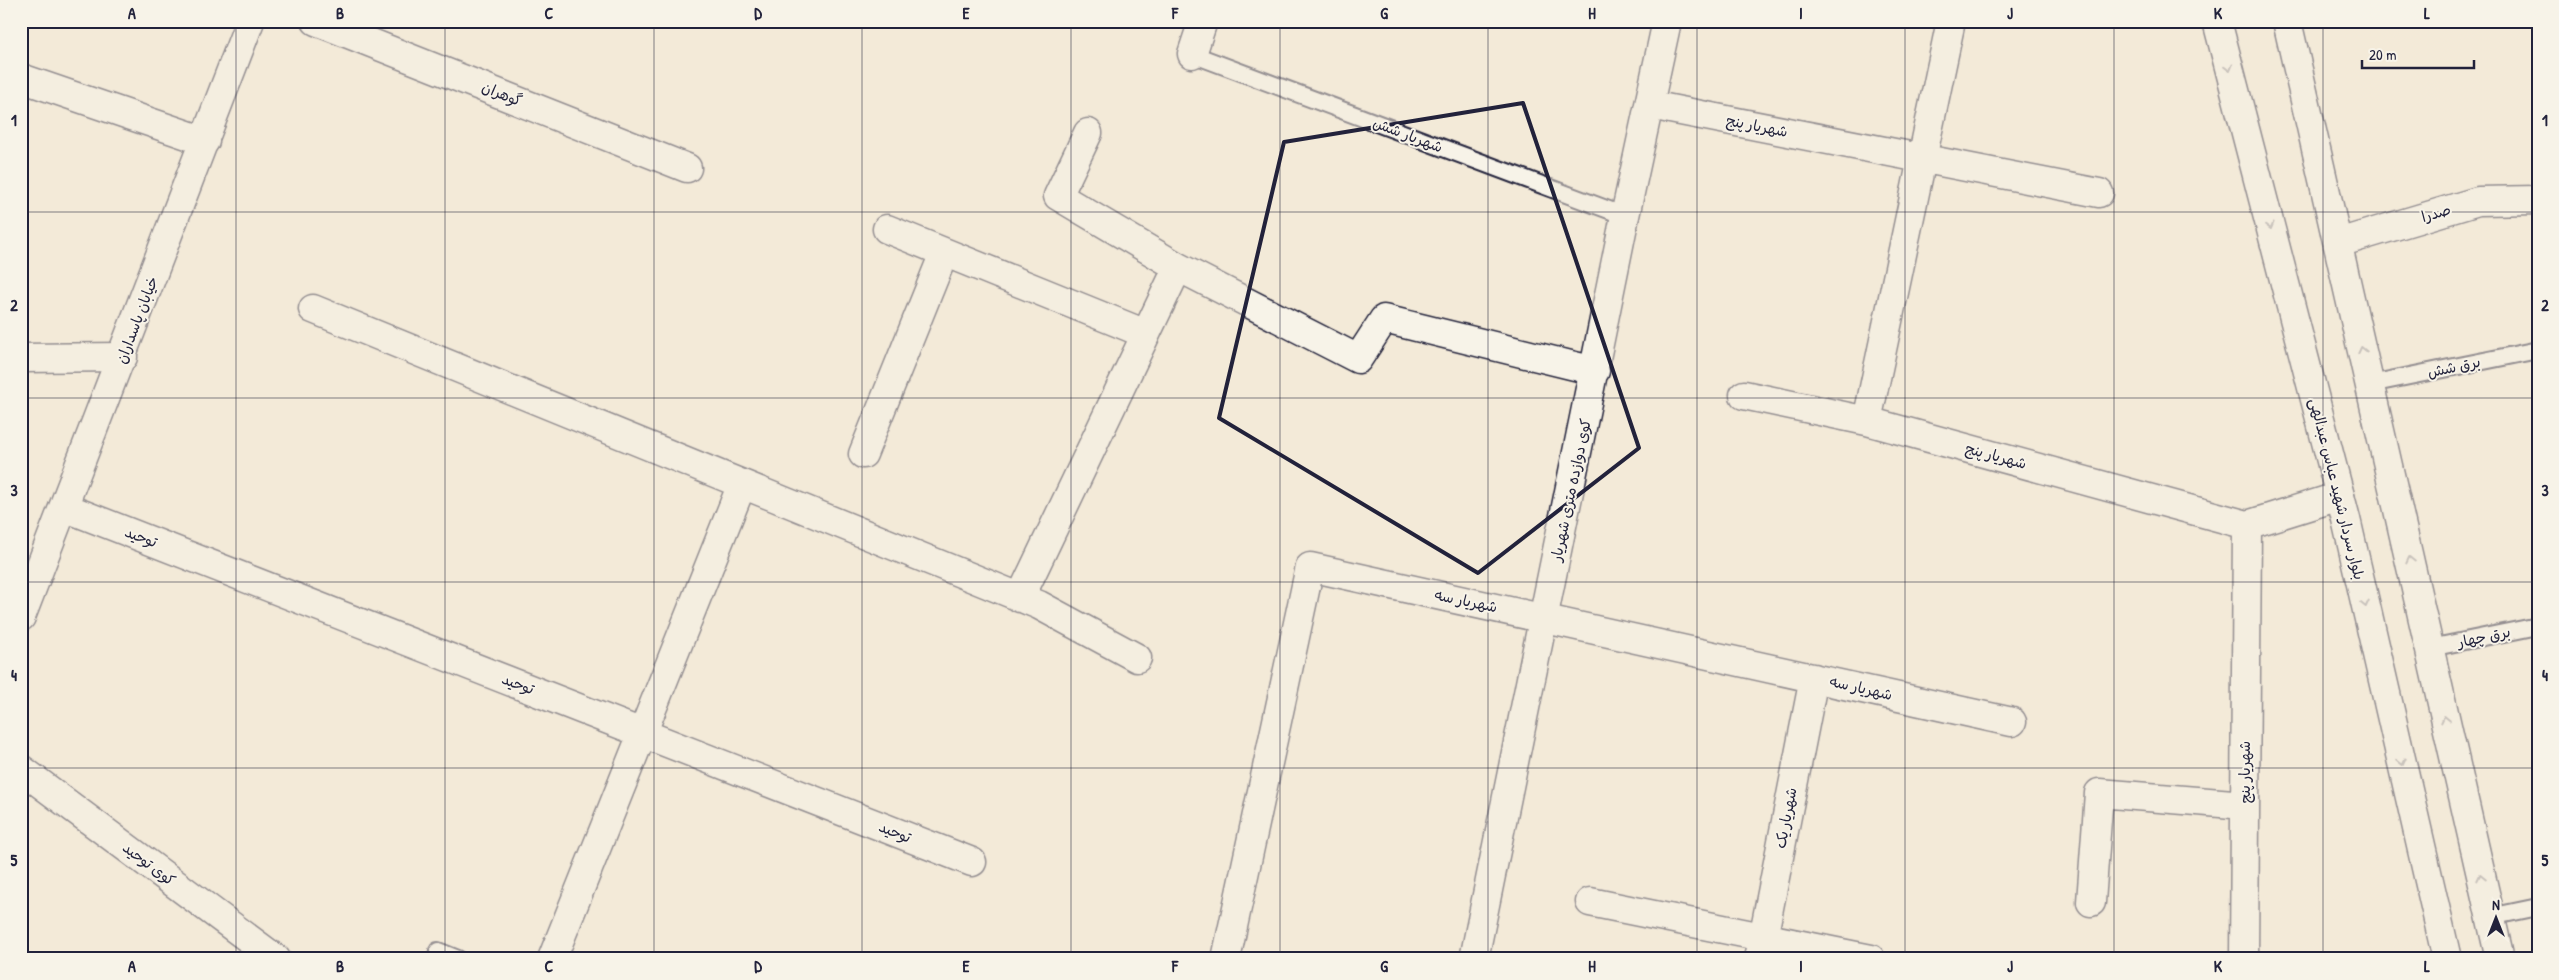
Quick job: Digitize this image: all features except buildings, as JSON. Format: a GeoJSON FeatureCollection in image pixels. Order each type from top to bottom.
{"type":"FeatureCollection","features":[{"type":"Feature","properties":{"kind":"street","name":"خیابان پاسداران"},"geometry":{"type":"LineString","coordinates":[[21,618],[123,357],[249,21]]}},
{"type":"Feature","properties":{"kind":"street","name":"گوهران"},"geometry":{"type":"LineString","coordinates":[[316,21],[687,168]]}},
{"type":"Feature","properties":{"kind":"street"},"geometry":{"type":"LineString","coordinates":[[1192,54],[1203,21]]}},
{"type":"Feature","properties":{"kind":"street","name":"کوی دوازده متری شهریار"},"geometry":{"type":"LineString","coordinates":[[1474,959],[1545,618],[1625,216],[1667,21]]}},
{"type":"Feature","properties":{"kind":"street"},"geometry":{"type":"LineString","coordinates":[[1867,421],[1951,21]]}},
{"type":"Feature","properties":{"kind":"street","name":"بلوار سردار شهید عباس عبدالهی"},"geometry":{"type":"LineString","coordinates":[[2217,21],[2340,496],[2446,959]]}},
{"type":"Feature","properties":{"kind":"street"},"geometry":{"type":"LineString","coordinates":[[2287,21],[2500,959]]}},
{"type":"Feature","properties":{"kind":"street"},"geometry":{"type":"LineString","coordinates":[[21,78],[205,141]]}},
{"type":"Feature","properties":{"kind":"street","name":"شهریار پنج"},"geometry":{"type":"LineString","coordinates":[[1650,104],[1922,160],[2099,193]]}},
{"type":"Feature","properties":{"kind":"street"},"geometry":{"type":"LineString","coordinates":[[1088,133],[1058,196],[1178,267],[1358,359],[1384,319],[1595,370]]}},
{"type":"Feature","properties":{"kind":"street","name":"صدرا"},"geometry":{"type":"LineString","coordinates":[[2338,242],[2478,201],[2538,200]]}},
{"type":"Feature","properties":{"kind":"street"},"geometry":{"type":"LineString","coordinates":[[886,229],[1146,334]]}},
{"type":"Feature","properties":{"kind":"street"},"geometry":{"type":"LineString","coordinates":[[863,454],[944,252]]}},
{"type":"Feature","properties":{"kind":"street"},"geometry":{"type":"LineString","coordinates":[[1020,598],[1178,267]]}},
{"type":"Feature","properties":{"kind":"street"},"geometry":{"type":"LineString","coordinates":[[313,309],[1039,605],[1137,658]]}},
{"type":"Feature","properties":{"kind":"street"},"geometry":{"type":"LineString","coordinates":[[21,358],[123,357]]}},
{"type":"Feature","properties":{"kind":"street","name":"شهریار پنج"},"geometry":{"type":"LineString","coordinates":[[1744,395],[1867,421],[2247,525],[2244,959]]}},
{"type":"Feature","properties":{"kind":"street"},"geometry":{"type":"LineString","coordinates":[[552,959],[742,484]]}},
{"type":"Feature","properties":{"kind":"street"},"geometry":{"type":"LineString","coordinates":[[2247,525],[2340,496]]}},
{"type":"Feature","properties":{"kind":"street","name":"توحید"},"geometry":{"type":"LineString","coordinates":[[64,507],[972,862]]}},
{"type":"Feature","properties":{"kind":"street","name":"شهریار سه"},"geometry":{"type":"LineString","coordinates":[[1226,959],[1310,567],[2012,722]]}},
{"type":"Feature","properties":{"kind":"street","name":"شهریار یک"},"geometry":{"type":"LineString","coordinates":[[1761,948],[1814,678]]}},
{"type":"Feature","properties":{"kind":"street","name":"کوی توحید"},"geometry":{"type":"LineString","coordinates":[[21,769],[276,959]]}},
{"type":"Feature","properties":{"kind":"street"},"geometry":{"type":"LineString","coordinates":[[2091,902],[2099,793],[2245,804]]}},
{"type":"Feature","properties":{"kind":"street"},"geometry":{"type":"LineString","coordinates":[[1590,902],[1761,948],[1871,959]]}},
{"type":"Feature","properties":{"kind":"lane","name":"شهریار شش"},"geometry":{"type":"LineString","coordinates":[[1192,54],[1625,216]]}},
{"type":"Feature","properties":{"kind":"lane","name":"برق شش"},"geometry":{"type":"LineString","coordinates":[[2370,384],[2538,350]]}},
{"type":"Feature","properties":{"kind":"lane","name":"برق چهار"},"geometry":{"type":"LineString","coordinates":[[2430,648],[2538,626]]}},
{"type":"Feature","properties":{"kind":"lane"},"geometry":{"type":"LineString","coordinates":[[2490,917],[2538,907]]}},
{"type":"Feature","properties":{"kind":"lane"},"geometry":{"type":"LineString","coordinates":[[438,951],[458,959]]}},
{"type":"Feature","properties":{"kind":"highlighted area"},"geometry":{"type":"Polygon","coordinates":[[[1523,103],[1639,448],[1478,573],[1219,418],[1284,142],[1523,103]]]}}]}
